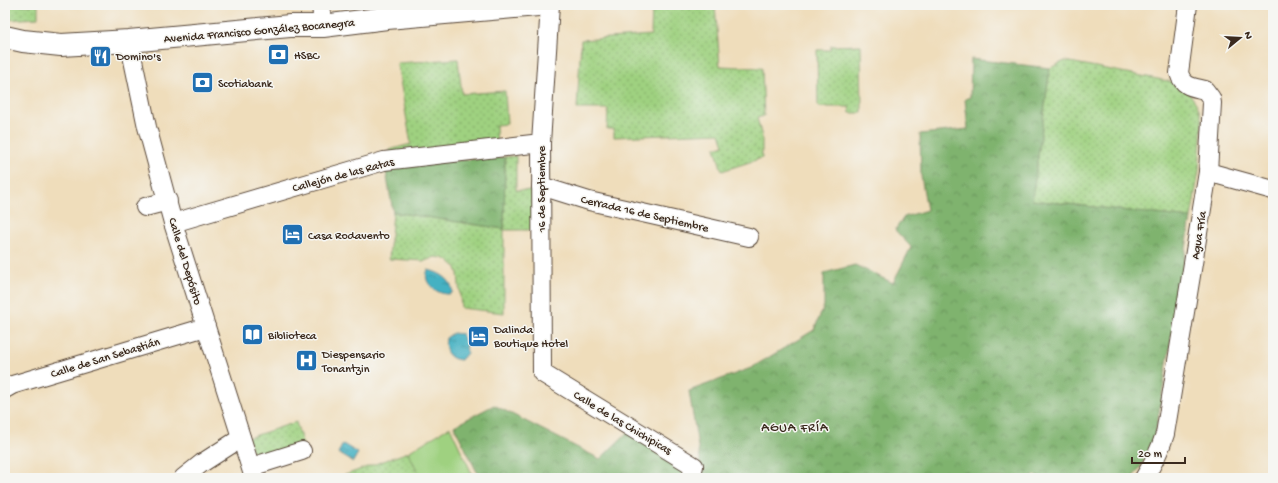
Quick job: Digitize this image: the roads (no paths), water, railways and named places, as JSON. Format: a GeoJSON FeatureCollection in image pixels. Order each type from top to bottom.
{"type":"FeatureCollection","features":[{"type":"Feature","properties":{"kind":"street","name":"Avenida Francisco González Bocanegra"},"geometry":{"type":"LineString","coordinates":[[5,37],[23,41],[61,45],[129,41],[290,26],[322,15],[387,18],[538,5]]}},
{"type":"Feature","properties":{"kind":"street","name":"16 de Septiembre"},"geometry":{"type":"LineString","coordinates":[[542,373],[541,143],[550,5]]}},
{"type":"Feature","properties":{"kind":"street","name":"Agua Fría"},"geometry":{"type":"LineString","coordinates":[[1144,478],[1160,450],[1165,434],[1208,172],[1212,103],[1211,98],[1205,90],[1190,86],[1183,82],[1178,73],[1188,5]]}},
{"type":"Feature","properties":{"kind":"street","name":"Calle del Depósito"},"geometry":{"type":"LineString","coordinates":[[129,41],[147,127],[173,223],[253,472]]}},
{"type":"Feature","properties":{"kind":"street","name":"Callejón de las Ratas"},"geometry":{"type":"LineString","coordinates":[[173,223],[384,161],[541,143]]}},
{"type":"Feature","properties":{"kind":"street"},"geometry":{"type":"LineString","coordinates":[[1208,172],[1273,190]]}},
{"type":"Feature","properties":{"kind":"street","name":"Cerrada 16 de Septiembre"},"geometry":{"type":"LineString","coordinates":[[541,186],[589,201],[749,236]]}},
{"type":"Feature","properties":{"kind":"street"},"geometry":{"type":"LineString","coordinates":[[145,207],[168,201]]}},
{"type":"Feature","properties":{"kind":"street","name":"Calle de San Sebastián"},"geometry":{"type":"LineString","coordinates":[[5,389],[12,385],[206,327]]}},
{"type":"Feature","properties":{"kind":"street","name":"Calle de las Chichipicas"},"geometry":{"type":"LineString","coordinates":[[542,373],[694,466],[691,478]]}},
{"type":"Feature","properties":{"kind":"street"},"geometry":{"type":"LineString","coordinates":[[183,478],[202,463],[241,438]]}},
{"type":"Feature","properties":{"kind":"street"},"geometry":{"type":"LineString","coordinates":[[253,472],[302,451]]}},
{"type":"Feature","properties":{"kind":"water"},"geometry":{"type":"Polygon","coordinates":[[[428,270],[445,277],[451,284],[452,293],[445,294],[434,289],[426,278],[428,270]]]}},
{"type":"Feature","properties":{"kind":"water"},"geometry":{"type":"Polygon","coordinates":[[[453,333],[462,334],[466,343],[467,353],[461,360],[452,358],[446,350],[446,338],[453,333]]]}},
{"type":"Feature","properties":{"kind":"water"},"geometry":{"type":"Polygon","coordinates":[[[343,444],[358,453],[353,462],[338,453],[343,444]]]}},
{"type":"Feature","properties":{"kind":"place","name":"HSBC"},"geometry":{"type":"Point","coordinates":[279,55]}},
{"type":"Feature","properties":{"kind":"place","name":"Domino's"},"geometry":{"type":"Point","coordinates":[100,56]}},
{"type":"Feature","properties":{"kind":"place","name":"Scotiabank"},"geometry":{"type":"Point","coordinates":[202,83]}},
{"type":"Feature","properties":{"kind":"place","name":"Casa Rodavento"},"geometry":{"type":"Point","coordinates":[292,235]}},
{"type":"Feature","properties":{"kind":"place","name":"Biblioteca"},"geometry":{"type":"Point","coordinates":[252,335]}},
{"type":"Feature","properties":{"kind":"place","name":"Dalinda Boutique Hotel"},"geometry":{"type":"Point","coordinates":[478,336]}},
{"type":"Feature","properties":{"kind":"place","name":"Diespensario Tonantzin"},"geometry":{"type":"Point","coordinates":[307,361]}},
{"type":"Feature","properties":{"kind":"district","name":"AGUA FRÍA"},"geometry":{"type":"Point","coordinates":[795,426]}}]}
